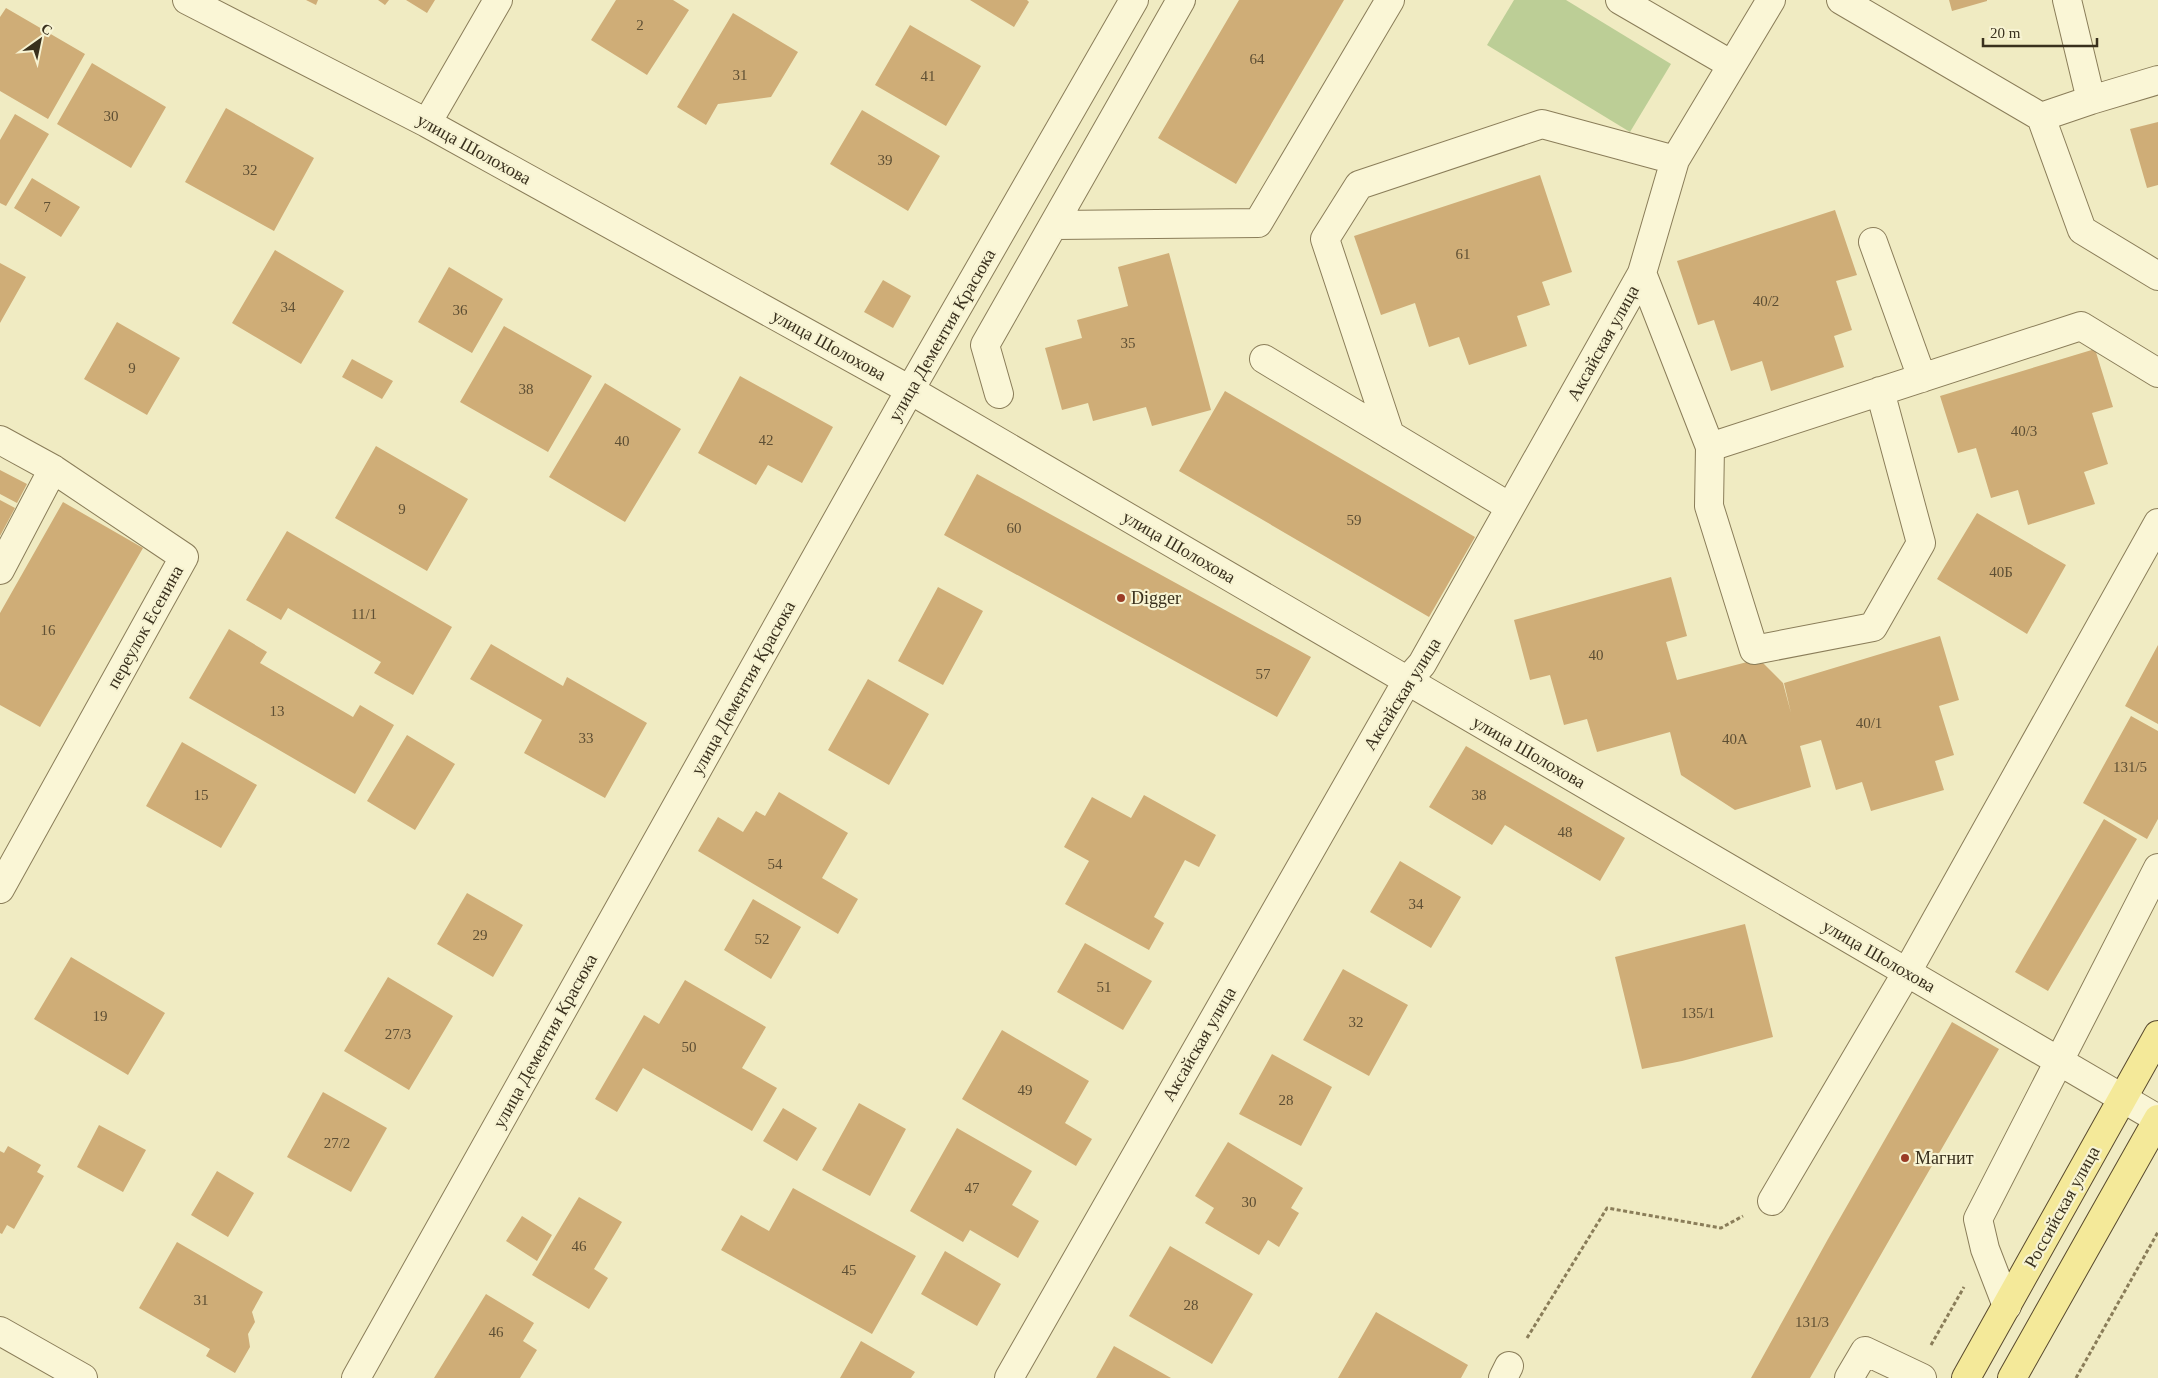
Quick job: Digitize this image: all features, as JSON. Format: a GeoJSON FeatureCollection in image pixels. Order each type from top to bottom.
{"type":"FeatureCollection","features":[{"type":"Feature","properties":{"kind":"main road","name":"Российская улица"},"geometry":{"type":"LineString","coordinates":[[1966,1378],[2158,1035]]}},
{"type":"Feature","properties":{"kind":"main road"},"geometry":{"type":"LineString","coordinates":[[2012,1378],[2158,1119]]}},
{"type":"Feature","properties":{"kind":"street","name":"улица Шолохова"},"geometry":{"type":"LineString","coordinates":[[187,0],[427,123],[910,390],[2158,1119]]}},
{"type":"Feature","properties":{"kind":"street"},"geometry":{"type":"LineString","coordinates":[[427,123],[498,0]]}},
{"type":"Feature","properties":{"kind":"street","name":"улица Дементия Красюка"},"geometry":{"type":"LineString","coordinates":[[356,1378],[910,390],[1134,0]]}},
{"type":"Feature","properties":{"kind":"street"},"geometry":{"type":"LineString","coordinates":[[999,394],[985,345],[1055,225],[1181,0]]}},
{"type":"Feature","properties":{"kind":"street"},"geometry":{"type":"LineString","coordinates":[[1055,225],[1258,222],[1390,0]]}},
{"type":"Feature","properties":{"kind":"street"},"geometry":{"type":"LineString","coordinates":[[1620,0],[1732,65]]}},
{"type":"Feature","properties":{"kind":"street","name":"Аксайская улица"},"geometry":{"type":"LineString","coordinates":[[1009,1378],[1407,681],[1422,664],[1642,273],[1675,160],[1771,0]]}},
{"type":"Feature","properties":{"kind":"street"},"geometry":{"type":"LineString","coordinates":[[1842,0],[2041,117],[2082,230],[2158,276]]}},
{"type":"Feature","properties":{"kind":"street"},"geometry":{"type":"LineString","coordinates":[[2067,0],[2090,100]]}},
{"type":"Feature","properties":{"kind":"street"},"geometry":{"type":"LineString","coordinates":[[2041,117],[2158,80]]}},
{"type":"Feature","properties":{"kind":"street"},"geometry":{"type":"LineString","coordinates":[[1390,435],[1325,239],[1359,185],[1542,124],[1675,160]]}},
{"type":"Feature","properties":{"kind":"street"},"geometry":{"type":"LineString","coordinates":[[1873,242],[1922,378]]}},
{"type":"Feature","properties":{"kind":"street"},"geometry":{"type":"LineString","coordinates":[[1642,273],[1710,447],[1709,506],[1754,650],[1873,627],[1921,543],[1880,391]]}},
{"type":"Feature","properties":{"kind":"street"},"geometry":{"type":"LineString","coordinates":[[1710,447],[2081,326],[2158,372]]}},
{"type":"Feature","properties":{"kind":"street"},"geometry":{"type":"LineString","coordinates":[[1264,359],[1510,507]]}},
{"type":"Feature","properties":{"kind":"street","name":"переулок Есенина"},"geometry":{"type":"LineString","coordinates":[[0,440],[53,469],[184,557],[0,889]]}},
{"type":"Feature","properties":{"kind":"street"},"geometry":{"type":"LineString","coordinates":[[0,570],[53,469]]}},
{"type":"Feature","properties":{"kind":"street"},"geometry":{"type":"LineString","coordinates":[[1772,1201],[1907,972],[2158,523]]}},
{"type":"Feature","properties":{"kind":"street"},"geometry":{"type":"LineString","coordinates":[[2007,1306],[1985,1249],[1978,1219],[2158,868]]}},
{"type":"Feature","properties":{"kind":"street"},"geometry":{"type":"LineString","coordinates":[[0,1331],[83,1378]]}},
{"type":"Feature","properties":{"kind":"street"},"geometry":{"type":"LineString","coordinates":[[1849,1378],[1865,1351],[1922,1378]]}},
{"type":"Feature","properties":{"kind":"path"},"geometry":{"type":"LineString","coordinates":[[1506,1372],[1607,1208],[1721,1228],[1772,1201]]}},
{"type":"Feature","properties":{"kind":"path"},"geometry":{"type":"LineString","coordinates":[[2076,1378],[2158,1232]]}},
{"type":"Feature","properties":{"kind":"green space"},"geometry":{"type":"Polygon","coordinates":[[[1514,0],[1566,0],[1671,64],[1630,132],[1487,45],[1514,0]]]}},
{"type":"Feature","properties":{"kind":"building"},"geometry":{"type":"Polygon","coordinates":[[[306,0],[318,0],[316,5],[306,0]]]}},
{"type":"Feature","properties":{"kind":"building"},"geometry":{"type":"Polygon","coordinates":[[[378,0],[389,0],[385,5],[378,0]]]}},
{"type":"Feature","properties":{"kind":"building"},"geometry":{"type":"Polygon","coordinates":[[[406,0],[435,0],[427,13],[406,0]]]}},
{"type":"Feature","properties":{"kind":"building"},"geometry":{"type":"Polygon","coordinates":[[[616,0],[673,0],[689,10],[647,75],[591,40],[616,0]]]}},
{"type":"Feature","properties":{"kind":"building"},"geometry":{"type":"Polygon","coordinates":[[[970,0],[1027,0],[1029,2],[1014,27],[970,0]]]}},
{"type":"Feature","properties":{"kind":"building"},"geometry":{"type":"Polygon","coordinates":[[[1239,0],[1344,0],[1236,184],[1158,138],[1239,0]]]}},
{"type":"Feature","properties":{"kind":"building"},"geometry":{"type":"Polygon","coordinates":[[[1949,0],[1987,0],[1987,1],[1952,11],[1949,0]]]}},
{"type":"Feature","properties":{"kind":"building"},"geometry":{"type":"Polygon","coordinates":[[[6,8],[85,54],[48,119],[0,91],[0,17],[6,8]]]}},
{"type":"Feature","properties":{"kind":"building"},"geometry":{"type":"Polygon","coordinates":[[[733,13],[798,52],[771,97],[718,104],[706,125],[677,107],[733,13]]]}},
{"type":"Feature","properties":{"kind":"building"},"geometry":{"type":"Polygon","coordinates":[[[910,25],[981,66],[946,126],[875,85],[910,25]]]}},
{"type":"Feature","properties":{"kind":"building"},"geometry":{"type":"Polygon","coordinates":[[[92,63],[166,107],[131,168],[57,124],[92,63]]]}},
{"type":"Feature","properties":{"kind":"building"},"geometry":{"type":"Polygon","coordinates":[[[226,108],[314,158],[274,231],[185,182],[226,108]]]}},
{"type":"Feature","properties":{"kind":"building"},"geometry":{"type":"Polygon","coordinates":[[[862,110],[940,156],[908,211],[830,164],[862,110]]]}},
{"type":"Feature","properties":{"kind":"building"},"geometry":{"type":"Polygon","coordinates":[[[15,114],[49,134],[6,206],[0,203],[0,140],[15,114]]]}},
{"type":"Feature","properties":{"kind":"building"},"geometry":{"type":"Polygon","coordinates":[[[2158,122],[2158,185],[2147,188],[2130,129],[2158,122]]]}},
{"type":"Feature","properties":{"kind":"building"},"geometry":{"type":"Polygon","coordinates":[[[1540,175],[1572,272],[1542,282],[1550,305],[1517,316],[1527,346],[1469,365],[1459,337],[1429,347],[1415,303],[1381,315],[1354,236],[1540,175]]]}},
{"type":"Feature","properties":{"kind":"building"},"geometry":{"type":"Polygon","coordinates":[[[32,178],[80,207],[61,237],[14,208],[32,178]]]}},
{"type":"Feature","properties":{"kind":"building"},"geometry":{"type":"Polygon","coordinates":[[[1835,210],[1857,275],[1836,281],[1852,330],[1834,336],[1844,367],[1771,391],[1762,361],[1731,371],[1714,320],[1698,325],[1677,261],[1835,210]]]}},
{"type":"Feature","properties":{"kind":"building"},"geometry":{"type":"Polygon","coordinates":[[[275,250],[344,291],[301,364],[232,323],[275,250]]]}},
{"type":"Feature","properties":{"kind":"building"},"geometry":{"type":"Polygon","coordinates":[[[1169,253],[1211,410],[1152,426],[1146,407],[1093,421],[1088,403],[1062,410],[1045,348],[1082,338],[1077,320],[1128,306],[1118,267],[1169,253]]]}},
{"type":"Feature","properties":{"kind":"building"},"geometry":{"type":"Polygon","coordinates":[[[0,263],[26,277],[0,323],[0,263]]]}},
{"type":"Feature","properties":{"kind":"building"},"geometry":{"type":"Polygon","coordinates":[[[449,267],[503,299],[472,353],[418,322],[449,267]]]}},
{"type":"Feature","properties":{"kind":"building"},"geometry":{"type":"Polygon","coordinates":[[[883,280],[911,296],[893,328],[864,312],[883,280]]]}},
{"type":"Feature","properties":{"kind":"building"},"geometry":{"type":"Polygon","coordinates":[[[117,322],[180,358],[147,415],[84,379],[117,322]]]}},
{"type":"Feature","properties":{"kind":"building"},"geometry":{"type":"Polygon","coordinates":[[[504,326],[592,376],[548,452],[460,402],[504,326]]]}},
{"type":"Feature","properties":{"kind":"building"},"geometry":{"type":"Polygon","coordinates":[[[2095,349],[2113,407],[2092,413],[2108,464],[2084,472],[2095,504],[2028,525],[2018,490],[1991,498],[1976,448],[1958,453],[1940,396],[2095,349]]]}},
{"type":"Feature","properties":{"kind":"building"},"geometry":{"type":"Polygon","coordinates":[[[352,359],[393,381],[382,399],[342,377],[352,359]]]}},
{"type":"Feature","properties":{"kind":"building"},"geometry":{"type":"Polygon","coordinates":[[[740,376],[833,427],[802,483],[768,465],[756,485],[698,453],[740,376]]]}},
{"type":"Feature","properties":{"kind":"building"},"geometry":{"type":"Polygon","coordinates":[[[605,383],[681,429],[625,522],[549,477],[605,383]]]}},
{"type":"Feature","properties":{"kind":"building"},"geometry":{"type":"Polygon","coordinates":[[[1225,391],[1475,537],[1429,617],[1179,471],[1225,391]]]}},
{"type":"Feature","properties":{"kind":"building"},"geometry":{"type":"Polygon","coordinates":[[[376,446],[468,499],[427,571],[335,518],[376,446]]]}},
{"type":"Feature","properties":{"kind":"building"},"geometry":{"type":"Polygon","coordinates":[[[0,470],[27,484],[17,503],[0,494],[0,470]]]}},
{"type":"Feature","properties":{"kind":"building"},"geometry":{"type":"Polygon","coordinates":[[[977,474],[1311,657],[1277,717],[944,535],[977,474]]]}},
{"type":"Feature","properties":{"kind":"building"},"geometry":{"type":"Polygon","coordinates":[[[0,500],[15,508],[0,536],[0,500]]]}},
{"type":"Feature","properties":{"kind":"building"},"geometry":{"type":"Polygon","coordinates":[[[63,502],[143,548],[40,727],[0,705],[0,613],[63,502]]]}},
{"type":"Feature","properties":{"kind":"building"},"geometry":{"type":"Polygon","coordinates":[[[1977,513],[2066,565],[2027,634],[1937,579],[1977,513]]]}},
{"type":"Feature","properties":{"kind":"building"},"geometry":{"type":"Polygon","coordinates":[[[287,531],[452,627],[413,695],[374,673],[381,662],[288,608],[281,620],[246,600],[287,531]]]}},
{"type":"Feature","properties":{"kind":"building"},"geometry":{"type":"Polygon","coordinates":[[[1671,577],[1687,636],[1666,642],[1677,680],[1759,659],[1783,683],[1791,713],[1784,683],[1940,636],[1959,700],[1939,706],[1954,755],[1935,761],[1944,790],[1871,811],[1862,782],[1836,790],[1821,740],[1800,746],[1811,787],[1735,810],[1681,775],[1670,732],[1597,752],[1587,719],[1564,725],[1550,675],[1530,680],[1514,620],[1671,577]]]}},
{"type":"Feature","properties":{"kind":"building"},"geometry":{"type":"Polygon","coordinates":[[[938,587],[983,611],[943,685],[898,661],[938,587]]]}},
{"type":"Feature","properties":{"kind":"building"},"geometry":{"type":"Polygon","coordinates":[[[229,629],[267,652],[260,663],[353,717],[360,705],[394,725],[355,794],[189,698],[229,629]]]}},
{"type":"Feature","properties":{"kind":"building"},"geometry":{"type":"Polygon","coordinates":[[[491,644],[563,686],[567,677],[647,723],[605,798],[524,753],[542,720],[470,679],[491,644]]]}},
{"type":"Feature","properties":{"kind":"building"},"geometry":{"type":"Polygon","coordinates":[[[2158,645],[2158,724],[2125,706],[2158,645]]]}},
{"type":"Feature","properties":{"kind":"building"},"geometry":{"type":"Polygon","coordinates":[[[868,679],[929,714],[889,785],[828,750],[868,679]]]}},
{"type":"Feature","properties":{"kind":"building"},"geometry":{"type":"Polygon","coordinates":[[[2131,716],[2158,731],[2158,819],[2147,839],[2083,803],[2131,716]]]}},
{"type":"Feature","properties":{"kind":"building"},"geometry":{"type":"Polygon","coordinates":[[[407,735],[455,764],[415,830],[367,801],[407,735]]]}},
{"type":"Feature","properties":{"kind":"building"},"geometry":{"type":"Polygon","coordinates":[[[182,742],[257,785],[221,848],[146,806],[182,742]]]}},
{"type":"Feature","properties":{"kind":"building"},"geometry":{"type":"Polygon","coordinates":[[[1466,746],[1625,838],[1600,881],[1505,825],[1492,845],[1429,807],[1466,746]]]}},
{"type":"Feature","properties":{"kind":"building"},"geometry":{"type":"Polygon","coordinates":[[[779,792],[848,833],[822,878],[858,899],[838,934],[698,851],[718,817],[743,832],[756,811],[765,816],[779,792]]]}},
{"type":"Feature","properties":{"kind":"building"},"geometry":{"type":"Polygon","coordinates":[[[1144,795],[1216,835],[1199,867],[1185,860],[1154,917],[1164,923],[1149,950],[1065,904],[1089,861],[1064,847],[1092,797],[1131,818],[1144,795]]]}},
{"type":"Feature","properties":{"kind":"building"},"geometry":{"type":"Polygon","coordinates":[[[2104,819],[2137,839],[2048,991],[2015,972],[2104,819]]]}},
{"type":"Feature","properties":{"kind":"building"},"geometry":{"type":"Polygon","coordinates":[[[1400,861],[1461,897],[1431,948],[1370,912],[1400,861]]]}},
{"type":"Feature","properties":{"kind":"building"},"geometry":{"type":"Polygon","coordinates":[[[467,893],[523,925],[493,977],[437,944],[467,893]]]}},
{"type":"Feature","properties":{"kind":"building"},"geometry":{"type":"Polygon","coordinates":[[[753,899],[801,927],[771,979],[724,950],[753,899]]]}},
{"type":"Feature","properties":{"kind":"building"},"geometry":{"type":"Polygon","coordinates":[[[1745,924],[1773,1037],[1682,1061],[1642,1069],[1615,957],[1745,924]]]}},
{"type":"Feature","properties":{"kind":"building"},"geometry":{"type":"Polygon","coordinates":[[[1085,943],[1152,981],[1123,1030],[1057,992],[1085,943]]]}},
{"type":"Feature","properties":{"kind":"building"},"geometry":{"type":"Polygon","coordinates":[[[71,957],[165,1013],[128,1075],[34,1019],[71,957]]]}},
{"type":"Feature","properties":{"kind":"building"},"geometry":{"type":"Polygon","coordinates":[[[1343,969],[1408,1005],[1369,1076],[1303,1040],[1343,969]]]}},
{"type":"Feature","properties":{"kind":"building"},"geometry":{"type":"Polygon","coordinates":[[[388,977],[453,1016],[409,1090],[344,1051],[388,977]]]}},
{"type":"Feature","properties":{"kind":"building"},"geometry":{"type":"Polygon","coordinates":[[[685,980],[766,1027],[742,1068],[777,1088],[752,1131],[643,1068],[617,1112],[595,1099],[644,1015],[659,1024],[685,980]]]}},
{"type":"Feature","properties":{"kind":"building","name":"Магнит"},"geometry":{"type":"Polygon","coordinates":[[[1952,1022],[1999,1049],[1810,1378],[1751,1378],[1828,1239],[1952,1022]]]}},
{"type":"Feature","properties":{"kind":"building"},"geometry":{"type":"Polygon","coordinates":[[[1002,1030],[1089,1081],[1065,1123],[1092,1139],[1076,1166],[962,1099],[1002,1030]]]}},
{"type":"Feature","properties":{"kind":"building"},"geometry":{"type":"Polygon","coordinates":[[[1272,1054],[1332,1087],[1301,1146],[1239,1114],[1272,1054]]]}},
{"type":"Feature","properties":{"kind":"building"},"geometry":{"type":"Polygon","coordinates":[[[323,1092],[387,1128],[351,1192],[287,1157],[323,1092]]]}},
{"type":"Feature","properties":{"kind":"building"},"geometry":{"type":"Polygon","coordinates":[[[859,1103],[906,1129],[870,1196],[822,1170],[859,1103]]]}},
{"type":"Feature","properties":{"kind":"building"},"geometry":{"type":"Polygon","coordinates":[[[783,1108],[817,1128],[797,1161],[763,1141],[783,1108]]]}},
{"type":"Feature","properties":{"kind":"building"},"geometry":{"type":"Polygon","coordinates":[[[99,1125],[146,1150],[123,1192],[77,1167],[99,1125]]]}},
{"type":"Feature","properties":{"kind":"building"},"geometry":{"type":"Polygon","coordinates":[[[957,1128],[1032,1171],[1012,1205],[1039,1221],[1018,1258],[970,1230],[963,1242],[910,1211],[957,1128]]]}},
{"type":"Feature","properties":{"kind":"building"},"geometry":{"type":"Polygon","coordinates":[[[1228,1142],[1303,1188],[1291,1208],[1299,1213],[1279,1247],[1268,1240],[1259,1255],[1205,1223],[1214,1208],[1195,1196],[1228,1142]]]}},
{"type":"Feature","properties":{"kind":"building"},"geometry":{"type":"Polygon","coordinates":[[[8,1146],[41,1165],[37,1172],[44,1176],[14,1229],[7,1225],[2,1234],[0,1233],[0,1151],[4,1153],[8,1146]]]}},
{"type":"Feature","properties":{"kind":"building"},"geometry":{"type":"Polygon","coordinates":[[[217,1171],[254,1193],[228,1237],[191,1215],[217,1171]]]}},
{"type":"Feature","properties":{"kind":"building"},"geometry":{"type":"Polygon","coordinates":[[[793,1188],[916,1256],[872,1334],[721,1250],[741,1215],[769,1231],[793,1188]]]}},
{"type":"Feature","properties":{"kind":"building"},"geometry":{"type":"Polygon","coordinates":[[[579,1197],[622,1222],[594,1269],[608,1278],[589,1309],[532,1275],[579,1197]]]}},
{"type":"Feature","properties":{"kind":"building"},"geometry":{"type":"Polygon","coordinates":[[[522,1216],[552,1235],[537,1261],[506,1241],[522,1216]]]}},
{"type":"Feature","properties":{"kind":"building"},"geometry":{"type":"Polygon","coordinates":[[[177,1242],[263,1292],[252,1312],[255,1322],[248,1334],[250,1347],[235,1373],[206,1356],[210,1349],[139,1308],[177,1242]]]}},
{"type":"Feature","properties":{"kind":"building"},"geometry":{"type":"Polygon","coordinates":[[[1170,1246],[1253,1294],[1212,1364],[1129,1316],[1170,1246]]]}},
{"type":"Feature","properties":{"kind":"building"},"geometry":{"type":"Polygon","coordinates":[[[945,1251],[1001,1284],[977,1326],[921,1294],[945,1251]]]}},
{"type":"Feature","properties":{"kind":"building"},"geometry":{"type":"Polygon","coordinates":[[[486,1294],[534,1323],[523,1341],[537,1350],[520,1378],[434,1378],[486,1294]]]}},
{"type":"Feature","properties":{"kind":"building"},"geometry":{"type":"Polygon","coordinates":[[[1376,1312],[1468,1365],[1461,1378],[1338,1378],[1376,1312]]]}},
{"type":"Feature","properties":{"kind":"building"},"geometry":{"type":"Polygon","coordinates":[[[861,1341],[915,1372],[911,1378],[840,1378],[861,1341]]]}},
{"type":"Feature","properties":{"kind":"building"},"geometry":{"type":"Polygon","coordinates":[[[1114,1346],[1171,1378],[1096,1378],[1114,1346]]]}},
{"type":"Feature","properties":{"kind":"place","name":"Digger"},"geometry":{"type":"Point","coordinates":[1121,598]}},
{"type":"Feature","properties":{"kind":"place","name":"Магнит"},"geometry":{"type":"Point","coordinates":[1905,1158]}}]}
